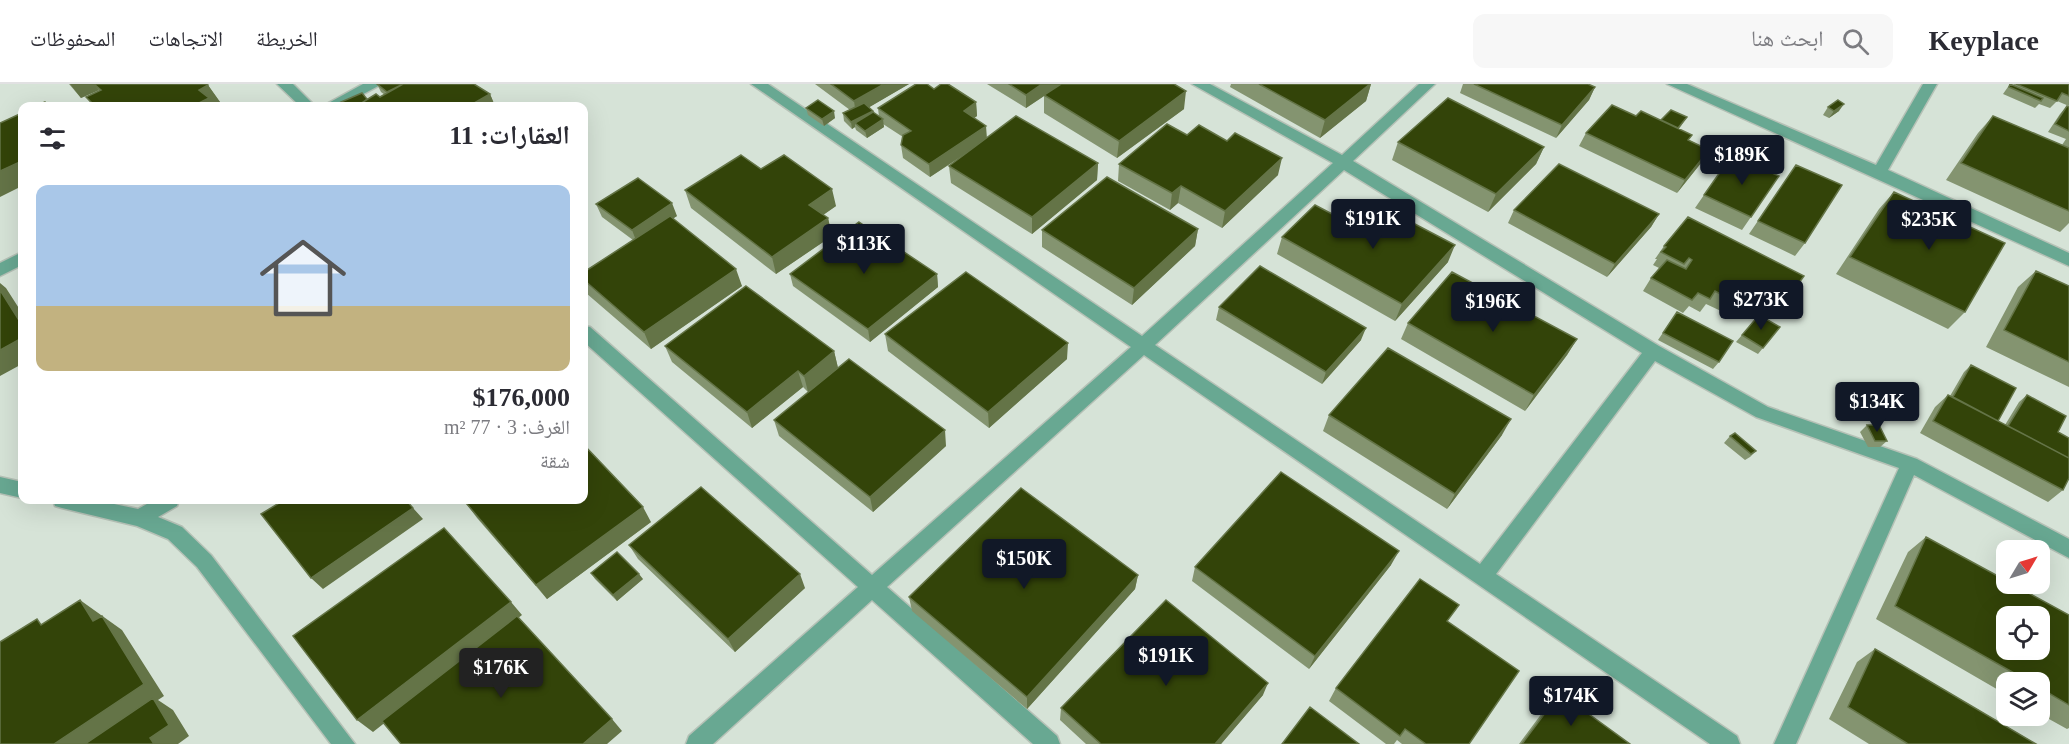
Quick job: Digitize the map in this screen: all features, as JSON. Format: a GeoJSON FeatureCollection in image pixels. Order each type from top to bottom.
{"type":"FeatureCollection","features":[{"type":"Feature","properties":{"kind":"street"},"geometry":{"type":"LineString","coordinates":[[284,84],[304,102]]}},
{"type":"Feature","properties":{"kind":"street"},"geometry":{"type":"LineString","coordinates":[[338,102],[375,84]]}},
{"type":"Feature","properties":{"kind":"street"},"geometry":{"type":"LineString","coordinates":[[758,84],[1729,744]]}},
{"type":"Feature","properties":{"kind":"street"},"geometry":{"type":"LineString","coordinates":[[1199,84],[1345,163],[1653,351],[1762,412],[1910,464],[2069,549]]}},
{"type":"Feature","properties":{"kind":"street"},"geometry":{"type":"LineString","coordinates":[[697,744],[873,590],[1345,163],[1428,84]]}},
{"type":"Feature","properties":{"kind":"street"},"geometry":{"type":"LineString","coordinates":[[1674,84],[1879,172],[2069,260]]}},
{"type":"Feature","properties":{"kind":"street"},"geometry":{"type":"LineString","coordinates":[[1879,172],[1930,84]]}},
{"type":"Feature","properties":{"kind":"street"},"geometry":{"type":"LineString","coordinates":[[0,270],[18,260]]}},
{"type":"Feature","properties":{"kind":"street"},"geometry":{"type":"LineString","coordinates":[[588,336],[1049,744]]}},
{"type":"Feature","properties":{"kind":"street"},"geometry":{"type":"LineString","coordinates":[[1482,577],[1653,351]]}},
{"type":"Feature","properties":{"kind":"street"},"geometry":{"type":"LineString","coordinates":[[1785,744],[1910,464]]}},
{"type":"Feature","properties":{"kind":"street"},"geometry":{"type":"LineString","coordinates":[[0,485],[18,489]]}},
{"type":"Feature","properties":{"kind":"street"},"geometry":{"type":"LineString","coordinates":[[79,504],[140,518],[175,533],[204,561],[344,744]]}},
{"type":"Feature","properties":{"kind":"street"},"geometry":{"type":"LineString","coordinates":[[140,518],[163,504]]}},
{"type":"Feature","properties":{"kind":"building"},"geometry":{"type":"Polygon","coordinates":[[[94,84],[207,84],[199,90],[209,98],[201,102],[91,102],[86,97],[101,90],[94,84]]]}},
{"type":"Feature","properties":{"kind":"building"},"geometry":{"type":"Polygon","coordinates":[[[377,84],[403,84],[387,92],[377,84]]]}},
{"type":"Feature","properties":{"kind":"building"},"geometry":{"type":"Polygon","coordinates":[[[403,84],[474,84],[490,94],[476,102],[363,102],[376,94],[380,97],[403,84]]]}},
{"type":"Feature","properties":{"kind":"building"},"geometry":{"type":"Polygon","coordinates":[[[831,84],[884,84],[854,101],[831,84]]]}},
{"type":"Feature","properties":{"kind":"building"},"geometry":{"type":"Polygon","coordinates":[[[916,84],[927,84],[934,89],[941,84],[948,84],[976,102],[964,111],[986,126],[929,164],[901,145],[903,135],[911,131],[878,108],[916,84]]]}},
{"type":"Feature","properties":{"kind":"building"},"geometry":{"type":"Polygon","coordinates":[[[1009,84],[1042,84],[1026,95],[1009,84]]]}},
{"type":"Feature","properties":{"kind":"building"},"geometry":{"type":"Polygon","coordinates":[[[1061,84],[1174,84],[1186,91],[1119,141],[1044,95],[1061,84]]]}},
{"type":"Feature","properties":{"kind":"building"},"geometry":{"type":"Polygon","coordinates":[[[1259,84],[1370,84],[1325,120],[1259,84]]]}},
{"type":"Feature","properties":{"kind":"building"},"geometry":{"type":"Polygon","coordinates":[[[1474,84],[1588,84],[1595,87],[1562,125],[1474,84]]]}},
{"type":"Feature","properties":{"kind":"building"},"geometry":{"type":"Polygon","coordinates":[[[2010,84],[2043,98],[2041,101],[2009,87],[2010,84]]]}},
{"type":"Feature","properties":{"kind":"building"},"geometry":{"type":"Polygon","coordinates":[[[2016,84],[2069,84],[2069,96],[2062,93],[2057,101],[2016,84]]]}},
{"type":"Feature","properties":{"kind":"building"},"geometry":{"type":"Polygon","coordinates":[[[362,93],[367,99],[363,102],[341,102],[362,93]]]}},
{"type":"Feature","properties":{"kind":"building"},"geometry":{"type":"Polygon","coordinates":[[[1448,98],[1544,147],[1496,194],[1398,142],[1448,98]]]}},
{"type":"Feature","properties":{"kind":"building"},"geometry":{"type":"Polygon","coordinates":[[[818,100],[834,111],[822,119],[806,108],[818,100]]]}},
{"type":"Feature","properties":{"kind":"building"},"geometry":{"type":"Polygon","coordinates":[[[1838,100],[1844,104],[1834,111],[1828,107],[1838,100]]]}},
{"type":"Feature","properties":{"kind":"building"},"geometry":{"type":"Polygon","coordinates":[[[864,103],[873,111],[851,122],[843,113],[864,103]]]}},
{"type":"Feature","properties":{"kind":"building"},"geometry":{"type":"Polygon","coordinates":[[[1612,105],[1636,116],[1641,111],[1692,135],[1688,140],[1709,150],[1685,180],[1586,133],[1612,105]]]}},
{"type":"Feature","properties":{"kind":"building"},"geometry":{"type":"Polygon","coordinates":[[[2067,106],[2069,107],[2069,131],[2055,124],[2067,106]]]}},
{"type":"Feature","properties":{"kind":"building"},"geometry":{"type":"Polygon","coordinates":[[[1671,110],[1687,117],[1678,128],[1661,120],[1671,110]]]}},
{"type":"Feature","properties":{"kind":"building"},"geometry":{"type":"Polygon","coordinates":[[[873,112],[883,119],[865,131],[855,123],[873,112]]]}},
{"type":"Feature","properties":{"kind":"building"},"geometry":{"type":"Polygon","coordinates":[[[18,115],[18,163],[0,171],[0,123],[18,115]]]}},
{"type":"Feature","properties":{"kind":"building"},"geometry":{"type":"Polygon","coordinates":[[[1016,116],[1098,163],[1032,217],[949,166],[1016,116]]]}},
{"type":"Feature","properties":{"kind":"building"},"geometry":{"type":"Polygon","coordinates":[[[1993,116],[2069,148],[2069,211],[1961,163],[1993,116]]]}},
{"type":"Feature","properties":{"kind":"building"},"geometry":{"type":"Polygon","coordinates":[[[1167,124],[1187,135],[1199,125],[1227,141],[1235,133],[1282,158],[1225,211],[1181,186],[1172,193],[1119,164],[1167,124]]]}},
{"type":"Feature","properties":{"kind":"building"},"geometry":{"type":"Polygon","coordinates":[[[741,155],[761,169],[784,155],[832,189],[809,205],[828,218],[772,257],[685,190],[741,155]]]}},
{"type":"Feature","properties":{"kind":"building"},"geometry":{"type":"Polygon","coordinates":[[[1732,155],[1779,176],[1751,217],[1704,195],[1732,155]]]}},
{"type":"Feature","properties":{"kind":"building"},"geometry":{"type":"Polygon","coordinates":[[[1559,164],[1659,214],[1615,264],[1514,210],[1559,164]]]}},
{"type":"Feature","properties":{"kind":"building"},"geometry":{"type":"Polygon","coordinates":[[[1796,165],[1842,185],[1805,243],[1758,221],[1796,165]]]}},
{"type":"Feature","properties":{"kind":"building"},"geometry":{"type":"Polygon","coordinates":[[[1107,177],[1198,229],[1134,288],[1042,230],[1107,177]]]}},
{"type":"Feature","properties":{"kind":"building"},"geometry":{"type":"Polygon","coordinates":[[[638,178],[672,203],[632,230],[596,204],[638,178]]]}},
{"type":"Feature","properties":{"kind":"building"},"geometry":{"type":"Polygon","coordinates":[[[1894,192],[2005,243],[1965,312],[1850,257],[1894,192]]]}},
{"type":"Feature","properties":{"kind":"building"},"geometry":{"type":"Polygon","coordinates":[[[1315,205],[1368,233],[1390,211],[1455,245],[1402,304],[1282,237],[1315,205]]]}},
{"type":"Feature","properties":{"kind":"building"},"geometry":{"type":"Polygon","coordinates":[[[670,216],[736,269],[644,332],[588,283],[588,269],[670,216]]]}},
{"type":"Feature","properties":{"kind":"building"},"geometry":{"type":"Polygon","coordinates":[[[1688,217],[1804,276],[1782,306],[1754,292],[1749,299],[1736,291],[1730,299],[1715,291],[1710,299],[1698,293],[1692,300],[1651,278],[1667,260],[1686,269],[1692,260],[1689,258],[1684,264],[1661,252],[1688,217]]]}},
{"type":"Feature","properties":{"kind":"building"},"geometry":{"type":"Polygon","coordinates":[[[859,222],[937,274],[868,329],[790,274],[859,222]]]}},
{"type":"Feature","properties":{"kind":"building"},"geometry":{"type":"Polygon","coordinates":[[[1260,266],[1366,328],[1326,372],[1219,307],[1260,266]]]}},
{"type":"Feature","properties":{"kind":"building"},"geometry":{"type":"Polygon","coordinates":[[[2036,271],[2069,286],[2069,362],[2004,330],[2036,271]]]}},
{"type":"Feature","properties":{"kind":"building"},"geometry":{"type":"Polygon","coordinates":[[[966,272],[1068,343],[988,412],[885,334],[966,272]]]}},
{"type":"Feature","properties":{"kind":"building"},"geometry":{"type":"Polygon","coordinates":[[[1452,272],[1577,339],[1534,395],[1408,323],[1452,272]]]}},
{"type":"Feature","properties":{"kind":"building"},"geometry":{"type":"Polygon","coordinates":[[[746,286],[834,351],[804,376],[798,371],[747,412],[665,346],[746,286]]]}},
{"type":"Feature","properties":{"kind":"building"},"geometry":{"type":"Polygon","coordinates":[[[0,290],[18,319],[18,340],[0,350],[0,290]]]}},
{"type":"Feature","properties":{"kind":"building"},"geometry":{"type":"Polygon","coordinates":[[[1677,312],[1733,341],[1719,362],[1663,333],[1677,312]]]}},
{"type":"Feature","properties":{"kind":"building"},"geometry":{"type":"Polygon","coordinates":[[[1759,315],[1780,327],[1763,348],[1742,335],[1759,315]]]}},
{"type":"Feature","properties":{"kind":"building"},"geometry":{"type":"Polygon","coordinates":[[[1388,348],[1511,419],[1455,494],[1329,415],[1388,348]]]}},
{"type":"Feature","properties":{"kind":"building"},"geometry":{"type":"Polygon","coordinates":[[[849,359],[945,430],[870,497],[774,420],[849,359]]]}},
{"type":"Feature","properties":{"kind":"building"},"geometry":{"type":"Polygon","coordinates":[[[1971,365],[2016,388],[1998,421],[1953,397],[1971,365]]]}},
{"type":"Feature","properties":{"kind":"building"},"geometry":{"type":"Polygon","coordinates":[[[1948,395],[2069,458],[2069,478],[2063,490],[1933,421],[1948,395]]]}},
{"type":"Feature","properties":{"kind":"building"},"geometry":{"type":"Polygon","coordinates":[[[2027,395],[2066,416],[2058,432],[2069,438],[2069,458],[2008,426],[2027,395]]]}},
{"type":"Feature","properties":{"kind":"building"},"geometry":{"type":"Polygon","coordinates":[[[1867,425],[1879,425],[1887,441],[1875,441],[1867,425]]]}},
{"type":"Feature","properties":{"kind":"building"},"geometry":{"type":"Polygon","coordinates":[[[1735,433],[1756,451],[1751,454],[1730,436],[1735,433]]]}},
{"type":"Feature","properties":{"kind":"building"},"geometry":{"type":"Polygon","coordinates":[[[588,449],[643,507],[536,585],[467,504],[588,504],[588,449]]]}},
{"type":"Feature","properties":{"kind":"building"},"geometry":{"type":"Polygon","coordinates":[[[1281,472],[1399,551],[1315,656],[1195,567],[1281,472]]]}},
{"type":"Feature","properties":{"kind":"building"},"geometry":{"type":"Polygon","coordinates":[[[701,487],[800,574],[728,639],[629,545],[701,487]]]}},
{"type":"Feature","properties":{"kind":"building"},"geometry":{"type":"Polygon","coordinates":[[[1021,488],[1138,575],[1027,697],[909,597],[1021,488]]]}},
{"type":"Feature","properties":{"kind":"building"},"geometry":{"type":"Polygon","coordinates":[[[277,504],[410,504],[413,508],[311,578],[261,514],[277,504]]]}},
{"type":"Feature","properties":{"kind":"building"},"geometry":{"type":"Polygon","coordinates":[[[444,528],[511,602],[357,720],[293,636],[444,528]]]}},
{"type":"Feature","properties":{"kind":"building"},"geometry":{"type":"Polygon","coordinates":[[[1926,537],[1996,575],[1996,594],[2030,594],[2069,615],[2069,705],[2050,694],[2050,672],[2012,672],[1895,606],[1926,537]]]}},
{"type":"Feature","properties":{"kind":"building"},"geometry":{"type":"Polygon","coordinates":[[[617,552],[639,574],[613,595],[591,573],[617,552]]]}},
{"type":"Feature","properties":{"kind":"building"},"geometry":{"type":"Polygon","coordinates":[[[1420,579],[1459,605],[1447,621],[1519,671],[1469,744],[1426,744],[1405,729],[1400,736],[1336,688],[1420,579]]]}},
{"type":"Feature","properties":{"kind":"building"},"geometry":{"type":"Polygon","coordinates":[[[80,600],[93,621],[102,616],[144,684],[54,744],[0,744],[0,642],[37,619],[41,625],[80,600]]]}},
{"type":"Feature","properties":{"kind":"building"},"geometry":{"type":"Polygon","coordinates":[[[1166,600],[1268,683],[1215,744],[1101,744],[1061,708],[1166,600]]]}},
{"type":"Feature","properties":{"kind":"building"},"geometry":{"type":"Polygon","coordinates":[[[517,616],[612,719],[583,744],[401,744],[382,721],[517,616]]]}},
{"type":"Feature","properties":{"kind":"building"},"geometry":{"type":"Polygon","coordinates":[[[1875,649],[1996,720],[1996,726],[2005,726],[2036,744],[1908,744],[1848,707],[1875,649]]]}},
{"type":"Feature","properties":{"kind":"building"},"geometry":{"type":"Polygon","coordinates":[[[1560,693],[1630,744],[1522,744],[1560,693]]]}},
{"type":"Feature","properties":{"kind":"building"},"geometry":{"type":"Polygon","coordinates":[[[153,698],[169,725],[150,738],[154,744],[85,744],[153,698]]]}},
{"type":"Feature","properties":{"kind":"building"},"geometry":{"type":"Polygon","coordinates":[[[1310,707],[1359,744],[1282,744],[1310,707]]]}}]}
